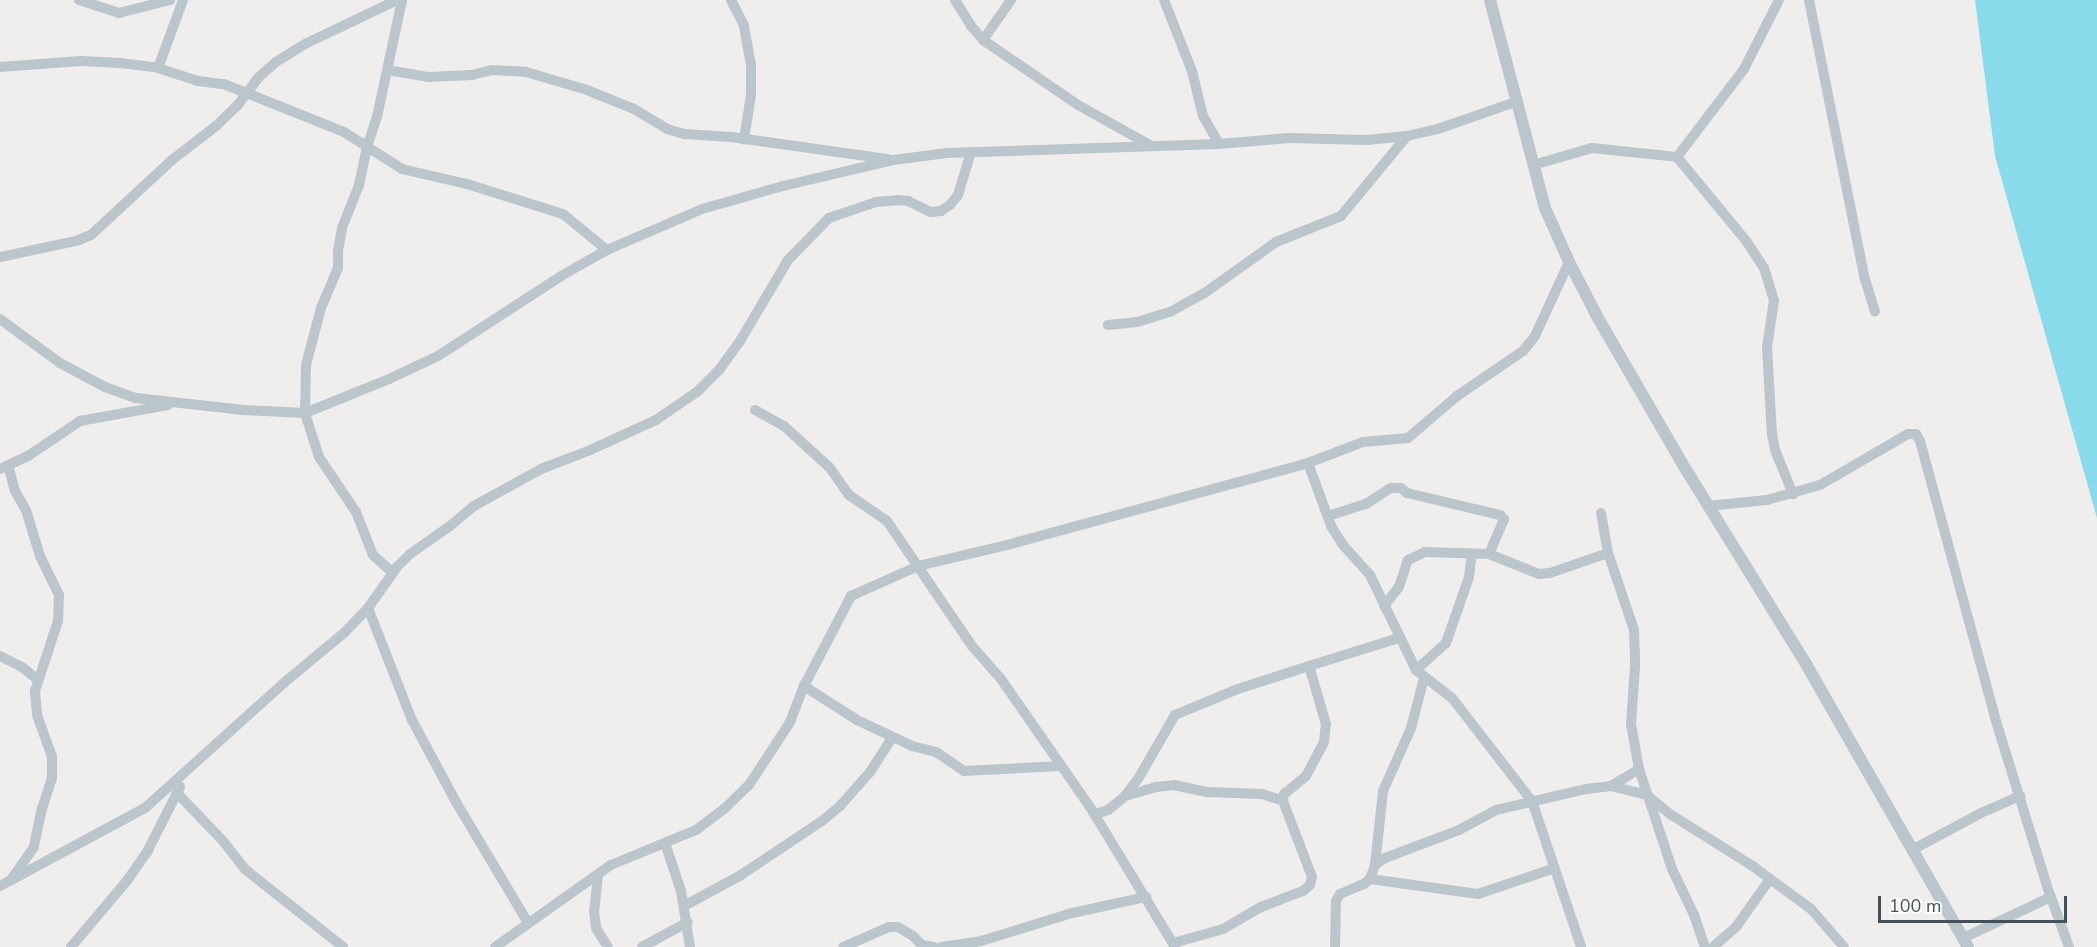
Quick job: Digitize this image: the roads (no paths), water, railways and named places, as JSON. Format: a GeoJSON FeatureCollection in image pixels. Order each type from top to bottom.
{"type":"FeatureCollection","features":[{"type":"Feature","properties":{"kind":"street"},"geometry":{"type":"LineString","coordinates":[[79,0],[119,13],[170,0]]}},
{"type":"Feature","properties":{"kind":"street"},"geometry":{"type":"LineString","coordinates":[[158,68],[183,0]]}},
{"type":"Feature","properties":{"kind":"street"},"geometry":{"type":"LineString","coordinates":[[0,257],[76,241],[91,235],[172,160],[216,126],[248,93],[258,78],[276,62],[307,43],[397,0]]}},
{"type":"Feature","properties":{"kind":"street"},"geometry":{"type":"LineString","coordinates":[[393,573],[373,555],[356,512],[324,468],[305,413],[306,365],[321,308],[338,268],[342,228],[359,185],[367,147],[377,117],[402,0]]}},
{"type":"Feature","properties":{"kind":"street"},"geometry":{"type":"LineString","coordinates":[[731,0],[744,26],[751,63],[751,95],[744,139]]}},
{"type":"Feature","properties":{"kind":"street"},"geometry":{"type":"LineString","coordinates":[[955,0],[970,26],[982,40],[1078,105],[1153,147]]}},
{"type":"Feature","properties":{"kind":"street"},"geometry":{"type":"LineString","coordinates":[[982,40],[1011,0]]}},
{"type":"Feature","properties":{"kind":"street"},"geometry":{"type":"LineString","coordinates":[[1164,0],[1192,71],[1203,116],[1219,144]]}},
{"type":"Feature","properties":{"kind":"street"},"geometry":{"type":"LineString","coordinates":[[1490,0],[1515,102],[1545,208],[1569,262],[1598,318],[1708,506],[1806,664],[1966,943],[2051,897]]}},
{"type":"Feature","properties":{"kind":"street"},"geometry":{"type":"LineString","coordinates":[[1677,157],[1744,69],[1779,0]]}},
{"type":"Feature","properties":{"kind":"street"},"geometry":{"type":"LineString","coordinates":[[1809,0],[1865,279],[1875,311]]}},
{"type":"Feature","properties":{"kind":"street"},"geometry":{"type":"LineString","coordinates":[[0,67],[81,61],[158,68],[248,93],[344,132],[402,169],[467,184],[563,214],[607,250]]}},
{"type":"Feature","properties":{"kind":"street"},"geometry":{"type":"LineString","coordinates":[[387,70],[429,77],[472,75],[492,70],[526,72],[596,94],[634,109],[667,129],[685,134],[744,139],[894,160]]}},
{"type":"Feature","properties":{"kind":"street"},"geometry":{"type":"LineString","coordinates":[[0,319],[60,363],[105,387],[136,398],[174,404],[305,413],[389,379],[438,356],[561,276],[607,250],[702,209],[894,160],[971,152],[1219,144],[1277,138],[1367,140],[1407,136],[1438,129],[1515,102]]}},
{"type":"Feature","properties":{"kind":"street"},"geometry":{"type":"LineString","coordinates":[[1108,325],[1137,321],[1170,312],[1206,292],[1276,242],[1341,216],[1407,136]]}},
{"type":"Feature","properties":{"kind":"street"},"geometry":{"type":"LineString","coordinates":[[1533,165],[1592,148],[1677,157],[1747,242],[1764,268],[1774,300],[1767,348],[1772,434],[1775,450],[1793,494]]}},
{"type":"Feature","properties":{"kind":"street"},"geometry":{"type":"LineString","coordinates":[[5,884],[145,808],[285,682],[345,632],[368,608],[393,573],[422,544],[491,495],[541,469],[588,452],[674,410],[719,370],[740,341],[788,260],[829,218],[876,202],[897,200],[908,201],[931,212],[941,211],[958,195],[971,152]]}},
{"type":"Feature","properties":{"kind":"street"},"geometry":{"type":"LineString","coordinates":[[495,947],[611,865],[696,830],[724,809],[749,785],[790,722],[804,686],[850,596],[918,566],[1007,545],[1308,463],[1363,442],[1399,440],[1418,433],[1433,415],[1457,396],[1523,351],[1535,336],[1569,262]]}},
{"type":"Feature","properties":{"kind":"street"},"geometry":{"type":"LineString","coordinates":[[5,884],[34,847],[42,808],[52,778],[52,757],[34,702],[37,679],[58,621],[59,596],[40,556],[32,526],[4,467],[80,422],[174,404]]}},
{"type":"Feature","properties":{"kind":"street"},"geometry":{"type":"LineString","coordinates":[[755,410],[784,426],[830,468],[849,495],[887,521],[972,646],[1001,679],[1095,814],[1174,945],[1223,929],[1261,907],[1310,885],[1312,878],[1282,801],[1284,794],[1306,776],[1324,742],[1326,724],[1309,666]]}},
{"type":"Feature","properties":{"kind":"street"},"geometry":{"type":"LineString","coordinates":[[1708,506],[1767,500],[1820,485],[1908,434],[1916,434],[1920,441],[1977,655],[2051,897],[2069,947]]}},
{"type":"Feature","properties":{"kind":"street"},"geometry":{"type":"LineString","coordinates":[[1308,463],[1328,516],[1343,545],[1370,575],[1399,638],[1420,674],[1452,698],[1532,801],[1581,947]]}},
{"type":"Feature","properties":{"kind":"street"},"geometry":{"type":"LineString","coordinates":[[1328,516],[1366,504],[1391,488],[1401,488],[1407,493],[1500,515],[1504,519],[1489,554]]}},
{"type":"Feature","properties":{"kind":"street"},"geometry":{"type":"LineString","coordinates":[[1601,513],[1608,553],[1634,630],[1635,666],[1631,724],[1639,769],[1672,869],[1694,915],[1705,947]]}},
{"type":"Feature","properties":{"kind":"street"},"geometry":{"type":"LineString","coordinates":[[1384,606],[1398,587],[1408,560],[1417,555],[1436,551],[1489,554],[1539,574],[1550,573],[1608,553]]}},
{"type":"Feature","properties":{"kind":"street"},"geometry":{"type":"LineString","coordinates":[[1370,879],[1375,865],[1383,791],[1411,728],[1420,674],[1446,644],[1469,577],[1472,554]]}},
{"type":"Feature","properties":{"kind":"street"},"geometry":{"type":"LineString","coordinates":[[368,608],[412,720],[456,802],[528,923]]}},
{"type":"Feature","properties":{"kind":"street"},"geometry":{"type":"LineString","coordinates":[[1095,814],[1108,810],[1125,796],[1138,779],[1175,715],[1235,690],[1399,638]]}},
{"type":"Feature","properties":{"kind":"street"},"geometry":{"type":"LineString","coordinates":[[0,656],[22,667],[37,679]]}},
{"type":"Feature","properties":{"kind":"street"},"geometry":{"type":"LineString","coordinates":[[804,686],[857,720],[892,738],[936,752],[964,771],[1061,766]]}},
{"type":"Feature","properties":{"kind":"street"},"geometry":{"type":"LineString","coordinates":[[684,906],[741,875],[822,821],[840,806],[870,772],[892,738]]}},
{"type":"Feature","properties":{"kind":"street"},"geometry":{"type":"LineString","coordinates":[[1375,865],[1398,851],[1459,830],[1496,810],[1611,786],[1639,769]]}},
{"type":"Feature","properties":{"kind":"street"},"geometry":{"type":"LineString","coordinates":[[71,947],[126,882],[148,850],[188,770]]}},
{"type":"Feature","properties":{"kind":"street"},"geometry":{"type":"LineString","coordinates":[[1125,796],[1156,787],[1174,785],[1208,792],[1262,794],[1282,801]]}},
{"type":"Feature","properties":{"kind":"street"},"geometry":{"type":"LineString","coordinates":[[1611,786],[1647,795],[1670,814],[1770,879],[1811,909],[1844,947]]}},
{"type":"Feature","properties":{"kind":"street"},"geometry":{"type":"LineString","coordinates":[[177,793],[223,840],[246,870],[343,947]]}},
{"type":"Feature","properties":{"kind":"street"},"geometry":{"type":"LineString","coordinates":[[1912,850],[1981,813],[2020,796]]}},
{"type":"Feature","properties":{"kind":"street"},"geometry":{"type":"LineString","coordinates":[[665,843],[688,922],[690,947]]}},
{"type":"Feature","properties":{"kind":"street"},"geometry":{"type":"LineString","coordinates":[[1335,947],[1336,901],[1340,894],[1370,879],[1479,894],[1555,867]]}},
{"type":"Feature","properties":{"kind":"street"},"geometry":{"type":"LineString","coordinates":[[598,875],[594,912],[596,928],[608,947]]}},
{"type":"Feature","properties":{"kind":"street"},"geometry":{"type":"LineString","coordinates":[[1713,947],[1736,927],[1770,879]]}},
{"type":"Feature","properties":{"kind":"street"},"geometry":{"type":"LineString","coordinates":[[941,947],[981,941],[1063,915],[1146,897]]}},
{"type":"Feature","properties":{"kind":"street"},"geometry":{"type":"LineString","coordinates":[[642,947],[688,922]]}},
{"type":"Feature","properties":{"kind":"street"},"geometry":{"type":"LineString","coordinates":[[843,947],[889,927],[898,927],[922,945],[934,947]]}},
{"type":"Feature","properties":{"kind":"water"},"geometry":{"type":"Polygon","coordinates":[[[1975,0],[2097,0],[2097,518],[1995,156],[1975,0]]]}}]}
